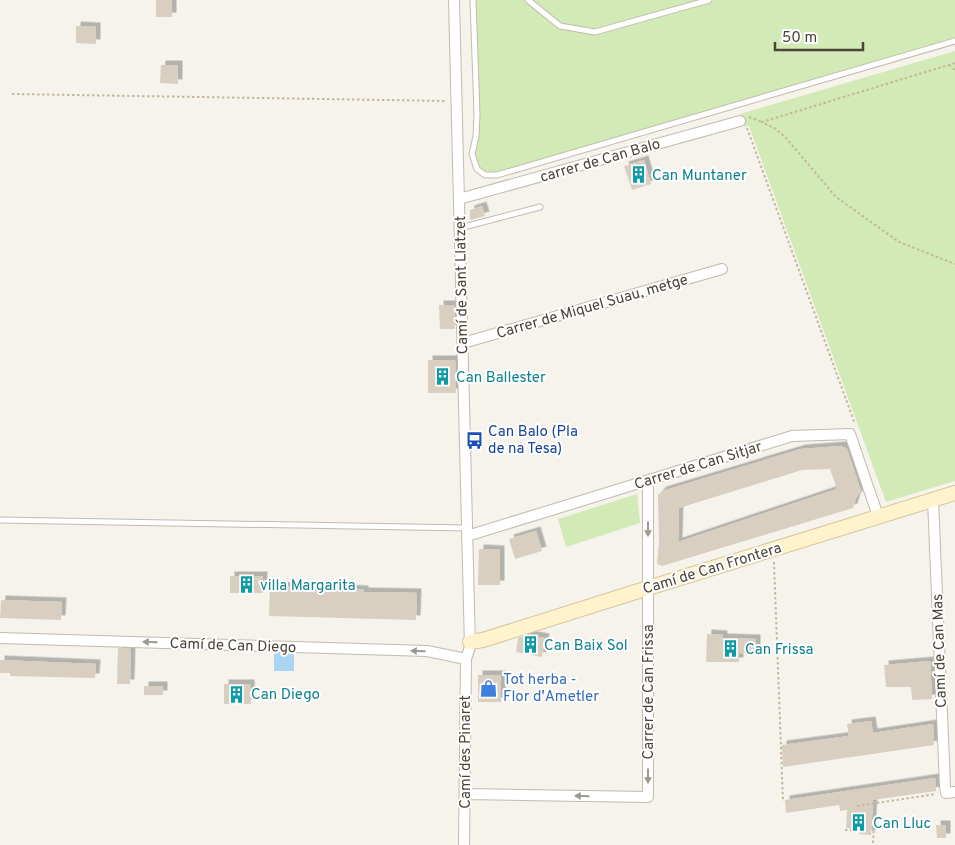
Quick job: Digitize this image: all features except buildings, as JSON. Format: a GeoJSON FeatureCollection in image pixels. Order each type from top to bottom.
{"type":"FeatureCollection","features":[{"type":"Feature","properties":{"kind":"street","name":"Camí de Sant Llatzet"},"geometry":{"type":"LineString","coordinates":[[454,0],[470,642],[466,659]]}},
{"type":"Feature","properties":{"kind":"street","name":"carrer de Can Balo"},"geometry":{"type":"LineString","coordinates":[[459,200],[740,121]]}},
{"type":"Feature","properties":{"kind":"street","name":"Carrer de Miquel Suau, metge"},"geometry":{"type":"LineString","coordinates":[[463,343],[722,269]]}},
{"type":"Feature","properties":{"kind":"street","name":"Carrer de Can Sitjar"},"geometry":{"type":"LineString","coordinates":[[467,532],[648,481],[792,436],[850,434],[878,516]]}},
{"type":"Feature","properties":{"kind":"street","name":"Carrer de Can Frissa"},"geometry":{"type":"LineString","coordinates":[[465,794],[648,797],[648,481]]}},
{"type":"Feature","properties":{"kind":"street","name":"Camí de Can Frontera"},"geometry":{"type":"LineString","coordinates":[[470,642],[483,640],[955,493]]}},
{"type":"Feature","properties":{"kind":"street","name":"Camí de Can Mas"},"geometry":{"type":"LineString","coordinates":[[934,500],[950,792]]}},
{"type":"Feature","properties":{"kind":"street","name":"Camí de Can Diego"},"geometry":{"type":"LineString","coordinates":[[0,638],[427,652],[466,659]]}},
{"type":"Feature","properties":{"kind":"street","name":"Camí des Pinaret"},"geometry":{"type":"LineString","coordinates":[[464,845],[466,659]]}},
{"type":"Feature","properties":{"kind":"lane"},"geometry":{"type":"LineString","coordinates":[[473,0],[477,114],[476,136],[472,154],[477,169],[485,175],[496,174],[955,41]]}},
{"type":"Feature","properties":{"kind":"lane"},"geometry":{"type":"LineString","coordinates":[[528,0],[560,26],[595,32],[709,0]]}},
{"type":"Feature","properties":{"kind":"lane"},"geometry":{"type":"LineString","coordinates":[[460,228],[540,207]]}},
{"type":"Feature","properties":{"kind":"lane"},"geometry":{"type":"LineString","coordinates":[[0,520],[467,532]]}},
{"type":"Feature","properties":{"kind":"path"},"geometry":{"type":"LineString","coordinates":[[955,63],[762,122],[776,129],[786,138],[836,197],[899,242],[955,264]]}},
{"type":"Feature","properties":{"kind":"path"},"geometry":{"type":"LineString","coordinates":[[949,65],[955,70]]}},
{"type":"Feature","properties":{"kind":"path"},"geometry":{"type":"LineString","coordinates":[[12,94],[457,101]]}},
{"type":"Feature","properties":{"kind":"path"},"geometry":{"type":"LineString","coordinates":[[740,121],[743,129],[747,128],[857,429]]}},
{"type":"Feature","properties":{"kind":"path"},"geometry":{"type":"LineString","coordinates":[[773,550],[782,802]]}},
{"type":"Feature","properties":{"kind":"path"},"geometry":{"type":"LineString","coordinates":[[857,806],[950,792]]}},
{"type":"Feature","properties":{"kind":"path"},"geometry":{"type":"LineString","coordinates":[[873,843],[872,831],[875,804]]}},
{"type":"Feature","properties":{"kind":"path"},"geometry":{"type":"LineString","coordinates":[[845,830],[859,830]]}},
{"type":"Feature","properties":{"kind":"green space"},"geometry":{"type":"Polygon","coordinates":[[[473,0],[955,0],[955,40],[497,175],[477,169],[474,142],[475,62],[473,0]]]}},
{"type":"Feature","properties":{"kind":"green space"},"geometry":{"type":"Polygon","coordinates":[[[955,51],[955,481],[886,502],[749,126],[744,127],[740,114],[955,51]]]}},
{"type":"Feature","properties":{"kind":"green space"},"geometry":{"type":"Polygon","coordinates":[[[637,494],[640,523],[566,547],[558,519],[637,494]]]}},
{"type":"Feature","properties":{"kind":"water"},"geometry":{"type":"Polygon","coordinates":[[[274,652],[294,652],[294,671],[274,671],[274,652]]]}},
{"type":"Feature","properties":{"kind":"place","name":"Can Muntaner"},"geometry":{"type":"Point","coordinates":[638,175]}},
{"type":"Feature","properties":{"kind":"place","name":"Can Ballester"},"geometry":{"type":"Point","coordinates":[442,377]}},
{"type":"Feature","properties":{"kind":"place","name":"Can Balo (Pla de na Tesa)"},"geometry":{"type":"Point","coordinates":[474,440]}},
{"type":"Feature","properties":{"kind":"place","name":"villa Margarita"},"geometry":{"type":"Point","coordinates":[246,585]}},
{"type":"Feature","properties":{"kind":"place","name":"Can Baix Sol"},"geometry":{"type":"Point","coordinates":[530,645]}},
{"type":"Feature","properties":{"kind":"place","name":"Can Frissa"},"geometry":{"type":"Point","coordinates":[731,649]}},
{"type":"Feature","properties":{"kind":"place","name":"Tot herba - Flor d'Ametler"},"geometry":{"type":"Point","coordinates":[489,688]}},
{"type":"Feature","properties":{"kind":"place","name":"Can Diego"},"geometry":{"type":"Point","coordinates":[237,694]}},
{"type":"Feature","properties":{"kind":"place","name":"Can Lluc"},"geometry":{"type":"Point","coordinates":[859,823]}}]}
